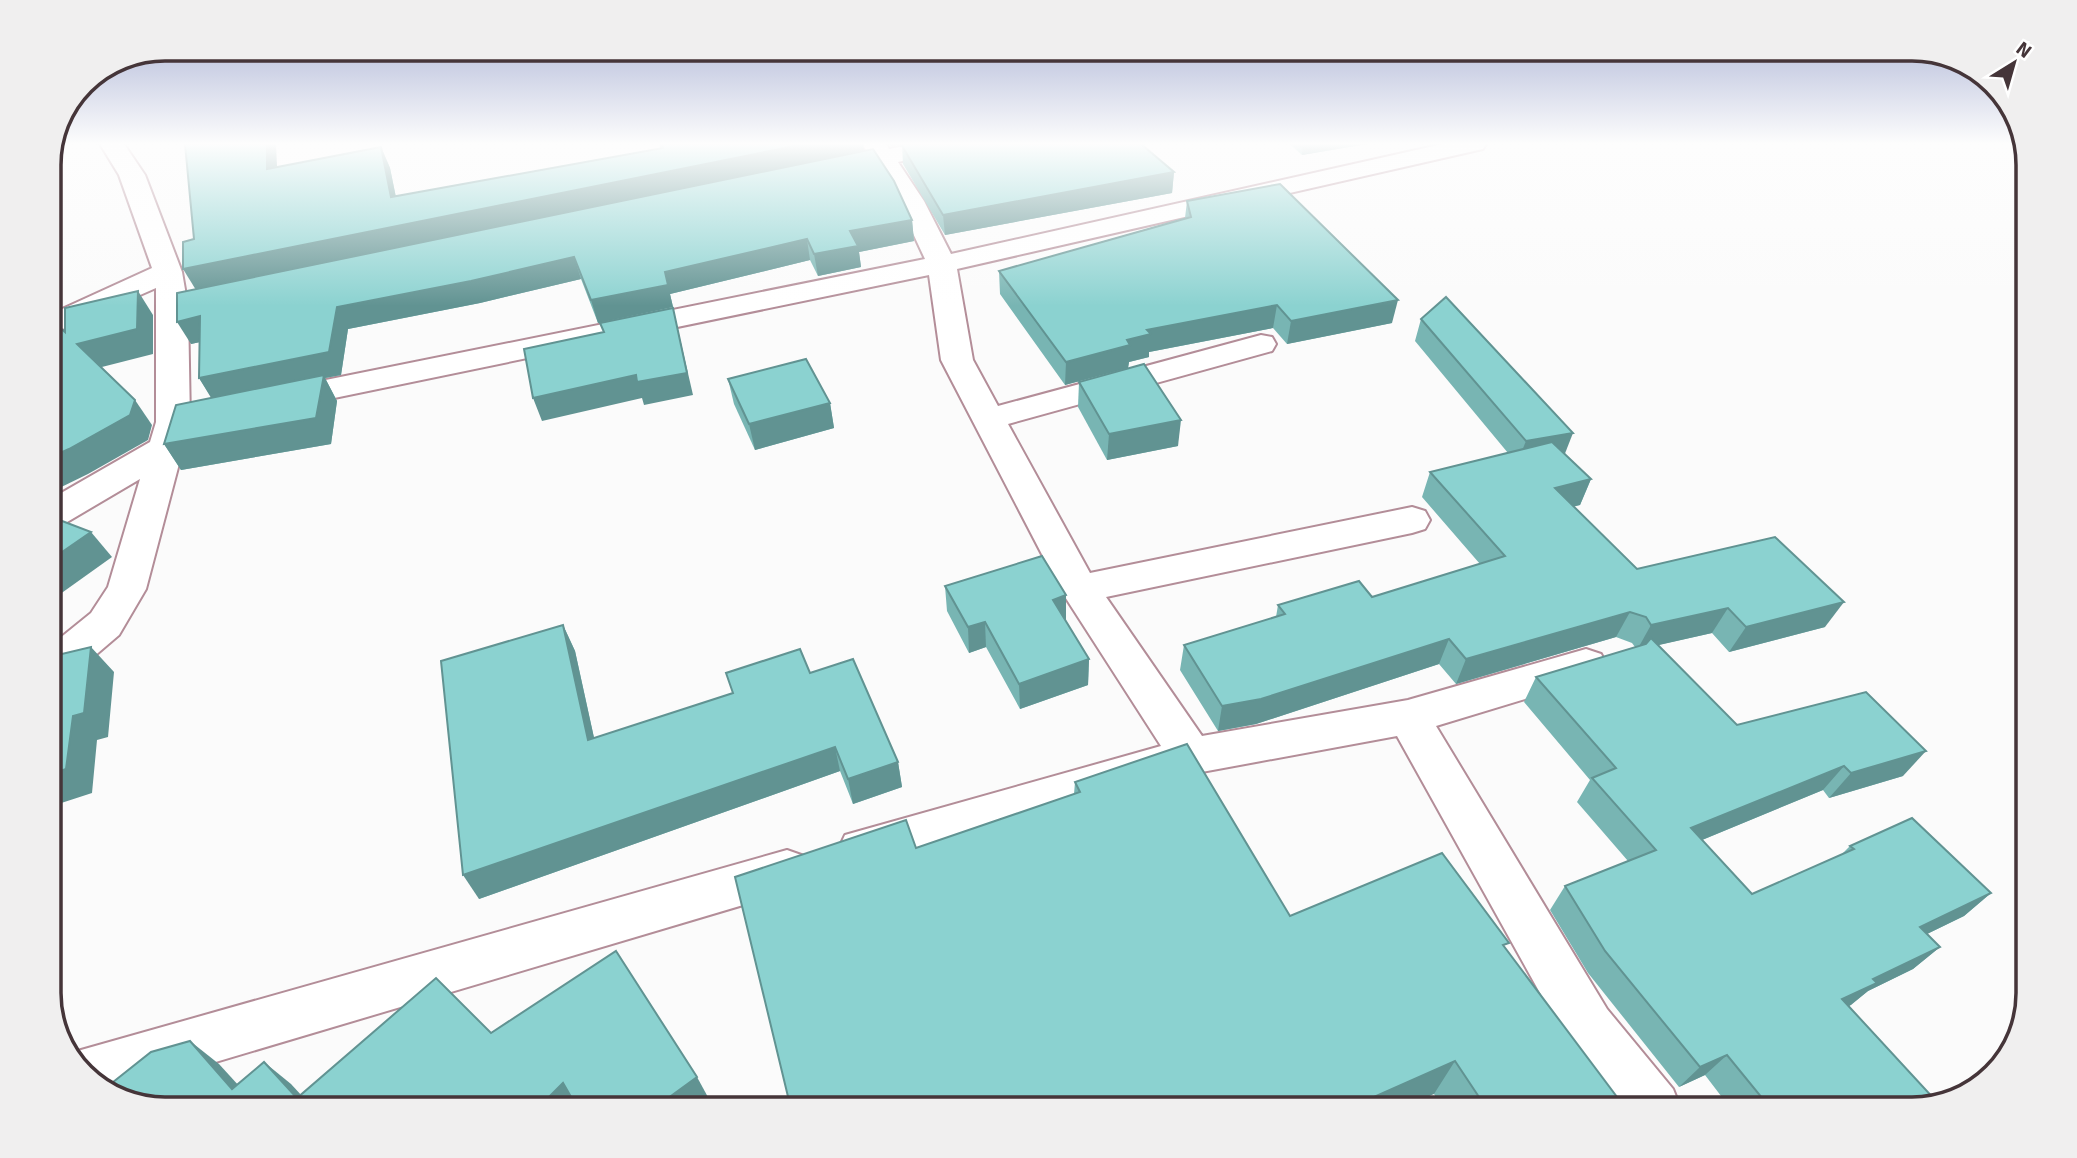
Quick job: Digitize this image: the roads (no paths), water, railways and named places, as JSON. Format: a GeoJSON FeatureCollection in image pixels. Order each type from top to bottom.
{"type":"FeatureCollection","features":[{"type":"Feature","properties":{"kind":"street"},"geometry":{"type":"LineString","coordinates":[[61,661],[105,624],[127,589],[181,428],[187,304],[168,272],[141,198]]}},
{"type":"Feature","properties":{"kind":"street"},"geometry":{"type":"LineString","coordinates":[[906,198],[942,264],[957,360],[1079,589],[1191,756]]}},
{"type":"Feature","properties":{"kind":"street"},"geometry":{"type":"LineString","coordinates":[[254,405],[942,264],[1234,198]]}},
{"type":"Feature","properties":{"kind":"street"},"geometry":{"type":"LineString","coordinates":[[61,321],[168,272]]}},
{"type":"Feature","properties":{"kind":"street"},"geometry":{"type":"LineString","coordinates":[[988,419],[1261,344]]}},
{"type":"Feature","properties":{"kind":"street"},"geometry":{"type":"LineString","coordinates":[[61,508],[181,428]]}},
{"type":"Feature","properties":{"kind":"street"},"geometry":{"type":"LineString","coordinates":[[1079,589],[1412,520]]}},
{"type":"Feature","properties":{"kind":"street"},"geometry":{"type":"LineString","coordinates":[[96,1070],[1191,756],[1408,717],[1617,656]]}},
{"type":"Feature","properties":{"kind":"street"},"geometry":{"type":"LineString","coordinates":[[1408,717],[1588,1027],[1643,1097]]}}]}
